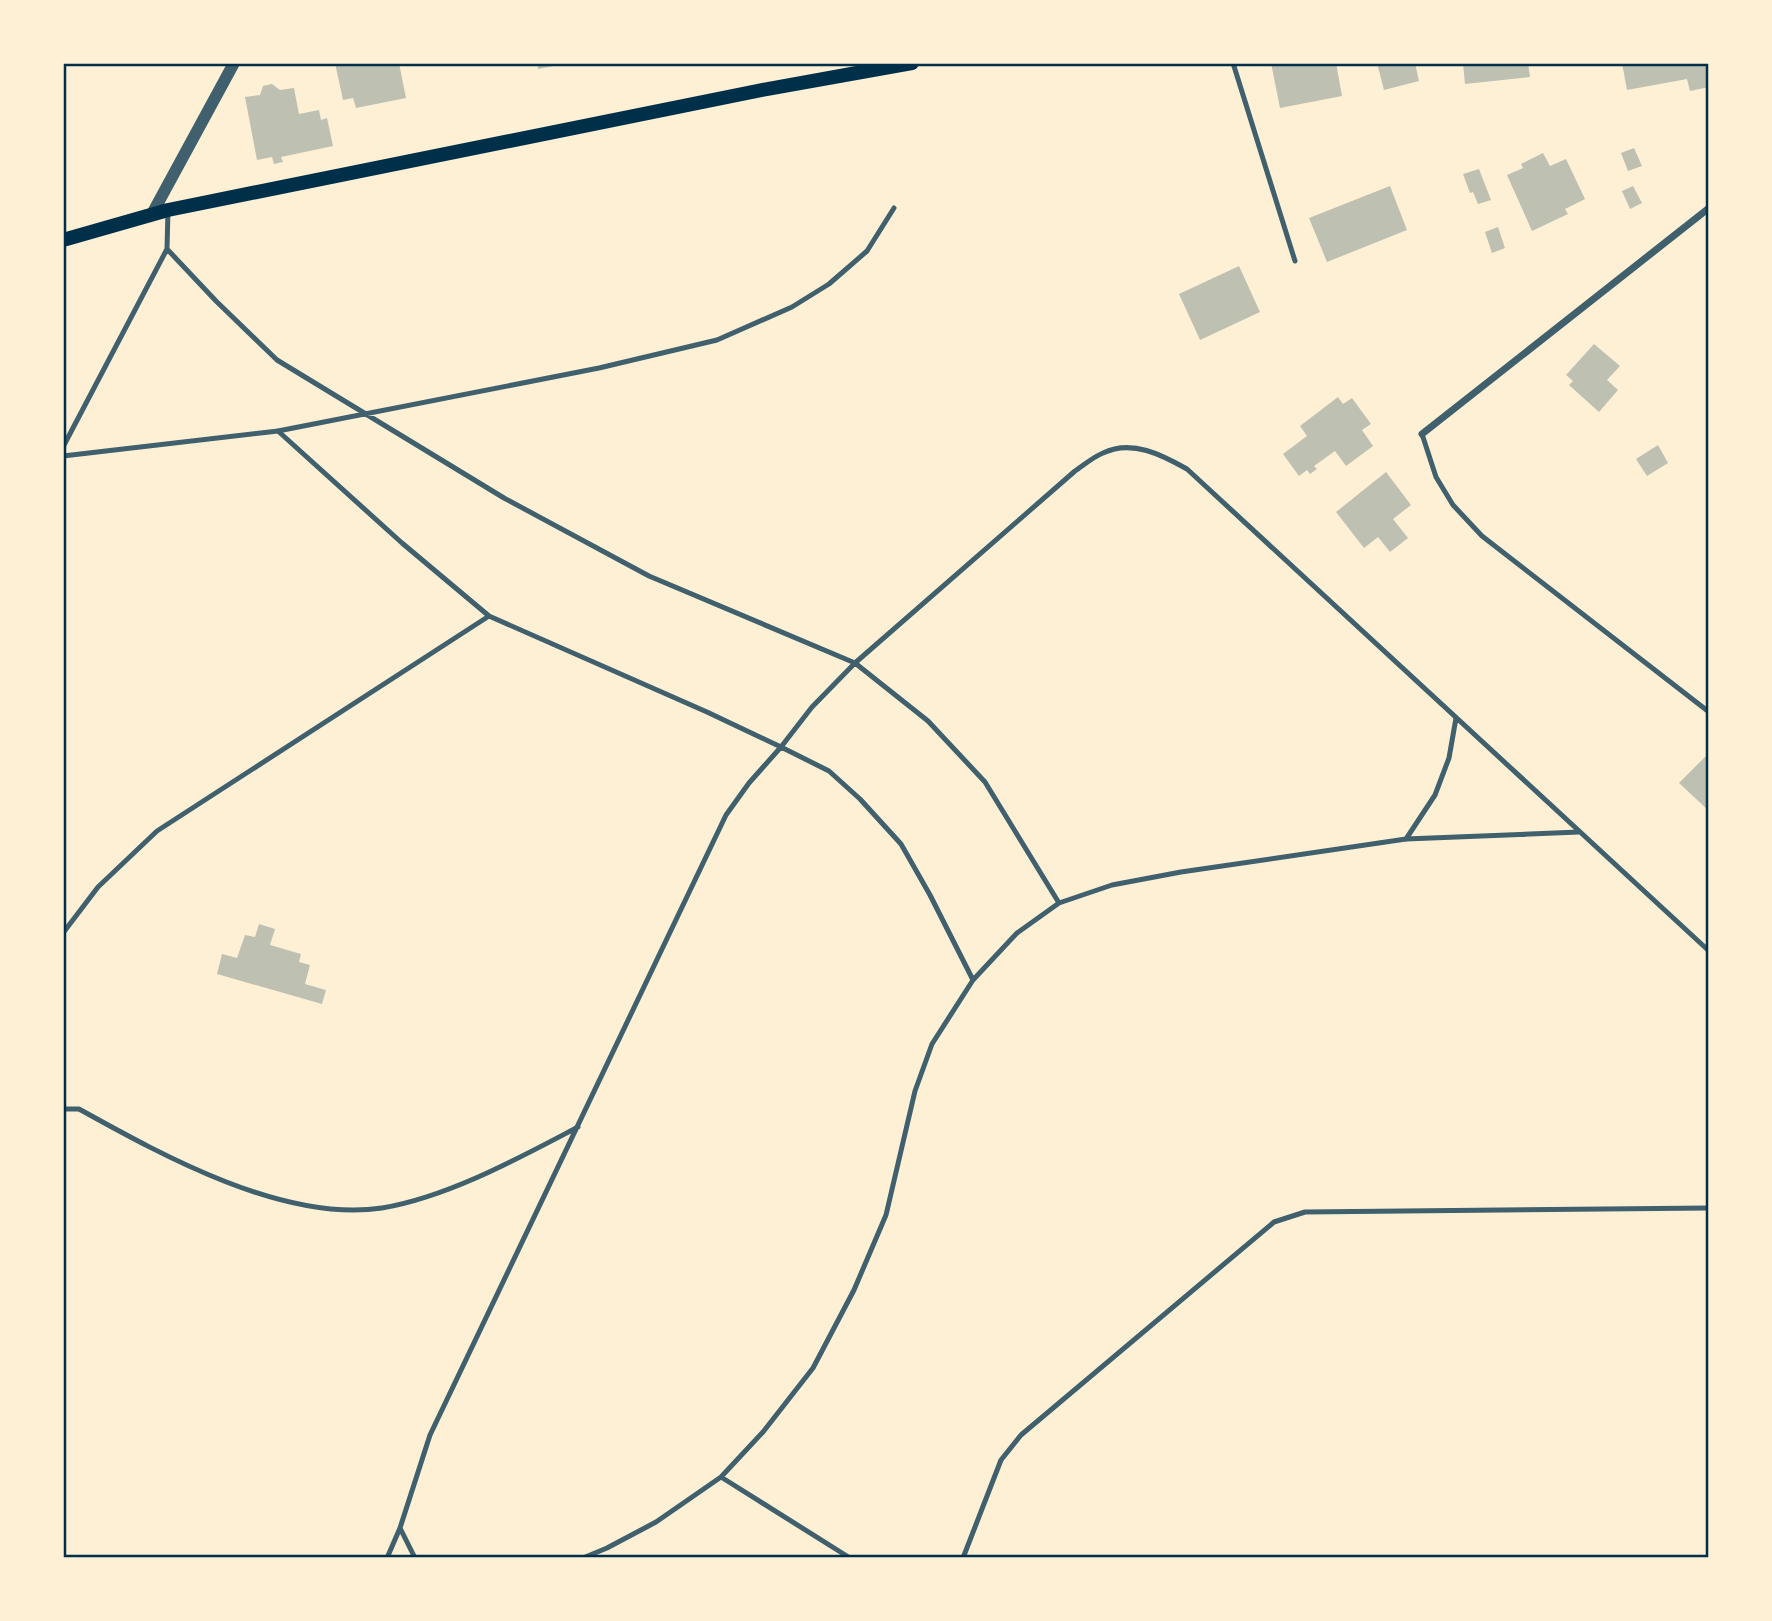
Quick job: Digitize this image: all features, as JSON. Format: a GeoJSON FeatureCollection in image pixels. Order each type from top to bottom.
{"type":"FeatureCollection","features":[{"type":"Feature","properties":{"kind":"main road"},"geometry":{"type":"LineString","coordinates":[[63,240],[168,210],[749,92],[912,63]]}},
{"type":"Feature","properties":{"kind":"street"},"geometry":{"type":"LineString","coordinates":[[152,214],[234,63]]}},
{"type":"Feature","properties":{"kind":"street"},"geometry":{"type":"LineString","coordinates":[[1422,434],[1709,208]]}},
{"type":"Feature","properties":{"kind":"lane"},"geometry":{"type":"LineString","coordinates":[[1233,63],[1295,261]]}},
{"type":"Feature","properties":{"kind":"lane"},"geometry":{"type":"LineString","coordinates":[[63,456],[278,431],[599,368],[717,340],[792,307],[829,284],[867,251],[894,208]]}},
{"type":"Feature","properties":{"kind":"lane"},"geometry":{"type":"LineString","coordinates":[[63,447],[167,249],[168,210]]}},
{"type":"Feature","properties":{"kind":"lane"},"geometry":{"type":"LineString","coordinates":[[167,249],[216,301],[278,359],[504,498],[649,576],[855,663],[928,721],[985,782],[1059,903]]}},
{"type":"Feature","properties":{"kind":"lane"},"geometry":{"type":"LineString","coordinates":[[278,431],[402,543],[489,616],[707,712],[829,771],[860,799],[901,844],[973,980]]}},
{"type":"Feature","properties":{"kind":"lane"},"geometry":{"type":"LineString","coordinates":[[1422,434],[1436,477],[1453,505],[1482,536],[1709,712]]}},
{"type":"Feature","properties":{"kind":"lane"},"geometry":{"type":"LineString","coordinates":[[387,1558],[400,1528],[430,1435],[726,815],[812,707],[855,663],[1075,471],[1104,452],[1127,447],[1159,453],[1187,469],[1709,951]]}},
{"type":"Feature","properties":{"kind":"lane"},"geometry":{"type":"LineString","coordinates":[[63,933],[97,887],[157,831],[489,616]]}},
{"type":"Feature","properties":{"kind":"lane"},"geometry":{"type":"LineString","coordinates":[[1406,839],[1435,795],[1449,758],[1456,718]]}},
{"type":"Feature","properties":{"kind":"lane"},"geometry":{"type":"LineString","coordinates":[[583,1558],[656,1522],[721,1476],[763,1432],[813,1368],[854,1290],[886,1215],[919,1079],[932,1044],[973,980],[1017,933],[1059,903],[1112,885],[1181,872],[1406,839],[1579,832]]}},
{"type":"Feature","properties":{"kind":"lane"},"geometry":{"type":"LineString","coordinates":[[63,1109],[79,1109],[169,1158],[219,1177],[292,1204],[327,1209],[382,1208],[445,1190],[523,1156],[578,1127]]}},
{"type":"Feature","properties":{"kind":"lane"},"geometry":{"type":"LineString","coordinates":[[964,1558],[1001,1460],[1021,1435],[1273,1222],[1305,1212],[1709,1208]]}},
{"type":"Feature","properties":{"kind":"lane"},"geometry":{"type":"LineString","coordinates":[[721,1476],[850,1558]]}},
{"type":"Feature","properties":{"kind":"lane"},"geometry":{"type":"LineString","coordinates":[[400,1528],[415,1558]]}},
{"type":"Feature","properties":{"kind":"building"},"geometry":{"type":"Polygon","coordinates":[[[335,63],[399,63],[406,98],[356,108],[353,98],[343,100],[335,63]]]}},
{"type":"Feature","properties":{"kind":"building"},"geometry":{"type":"Polygon","coordinates":[[[537,63],[564,63],[564,64],[538,69],[537,63]]]}},
{"type":"Feature","properties":{"kind":"building"},"geometry":{"type":"Polygon","coordinates":[[[1271,63],[1336,63],[1342,96],[1280,108],[1271,63]]]}},
{"type":"Feature","properties":{"kind":"building"},"geometry":{"type":"Polygon","coordinates":[[[1377,63],[1415,63],[1419,81],[1384,90],[1377,63]]]}},
{"type":"Feature","properties":{"kind":"building"},"geometry":{"type":"Polygon","coordinates":[[[1463,63],[1528,63],[1530,77],[1465,84],[1463,63]]]}},
{"type":"Feature","properties":{"kind":"building"},"geometry":{"type":"Polygon","coordinates":[[[1622,63],[1709,63],[1709,87],[1690,91],[1687,79],[1627,90],[1622,63]]]}},
{"type":"Feature","properties":{"kind":"building"},"geometry":{"type":"Polygon","coordinates":[[[272,84],[280,90],[294,88],[299,114],[319,110],[321,120],[327,118],[333,146],[281,157],[283,162],[274,164],[272,157],[257,160],[245,97],[260,95],[263,86],[272,84]]]}},
{"type":"Feature","properties":{"kind":"building"},"geometry":{"type":"Polygon","coordinates":[[[1634,148],[1642,166],[1628,171],[1621,153],[1634,148]]]}},
{"type":"Feature","properties":{"kind":"building"},"geometry":{"type":"Polygon","coordinates":[[[1543,153],[1550,166],[1566,159],[1585,199],[1565,209],[1568,214],[1532,231],[1507,175],[1523,168],[1521,164],[1543,153]]]}},
{"type":"Feature","properties":{"kind":"building"},"geometry":{"type":"Polygon","coordinates":[[[1479,169],[1491,200],[1478,204],[1473,192],[1470,193],[1463,174],[1479,169]]]}},
{"type":"Feature","properties":{"kind":"building"},"geometry":{"type":"Polygon","coordinates":[[[1390,186],[1407,230],[1327,262],[1309,218],[1390,186]]]}},
{"type":"Feature","properties":{"kind":"building"},"geometry":{"type":"Polygon","coordinates":[[[1633,186],[1642,203],[1630,209],[1622,191],[1633,186]]]}},
{"type":"Feature","properties":{"kind":"building"},"geometry":{"type":"Polygon","coordinates":[[[1498,227],[1505,248],[1492,253],[1485,232],[1498,227]]]}},
{"type":"Feature","properties":{"kind":"building"},"geometry":{"type":"Polygon","coordinates":[[[1239,266],[1260,312],[1200,340],[1179,294],[1239,266]]]}},
{"type":"Feature","properties":{"kind":"building"},"geometry":{"type":"Polygon","coordinates":[[[1594,344],[1620,366],[1607,380],[1618,390],[1599,412],[1569,385],[1573,381],[1566,375],[1594,344]]]}},
{"type":"Feature","properties":{"kind":"building"},"geometry":{"type":"Polygon","coordinates":[[[1338,397],[1343,404],[1352,398],[1371,424],[1362,430],[1373,446],[1346,466],[1335,451],[1314,466],[1317,469],[1310,474],[1307,470],[1299,476],[1283,454],[1307,436],[1300,426],[1338,397]]]}},
{"type":"Feature","properties":{"kind":"building"},"geometry":{"type":"Polygon","coordinates":[[[1658,445],[1668,463],[1647,476],[1636,459],[1658,445]]]}},
{"type":"Feature","properties":{"kind":"building"},"geometry":{"type":"Polygon","coordinates":[[[1386,472],[1411,505],[1393,519],[1408,538],[1390,552],[1378,537],[1364,548],[1336,512],[1386,472]]]}},
{"type":"Feature","properties":{"kind":"building"},"geometry":{"type":"Polygon","coordinates":[[[1709,753],[1709,811],[1679,783],[1709,753]]]}},
{"type":"Feature","properties":{"kind":"building"},"geometry":{"type":"Polygon","coordinates":[[[259,924],[275,929],[270,945],[301,954],[299,962],[310,965],[305,984],[326,990],[322,1004],[217,974],[222,954],[237,958],[245,935],[255,937],[259,924]]]}}]}
